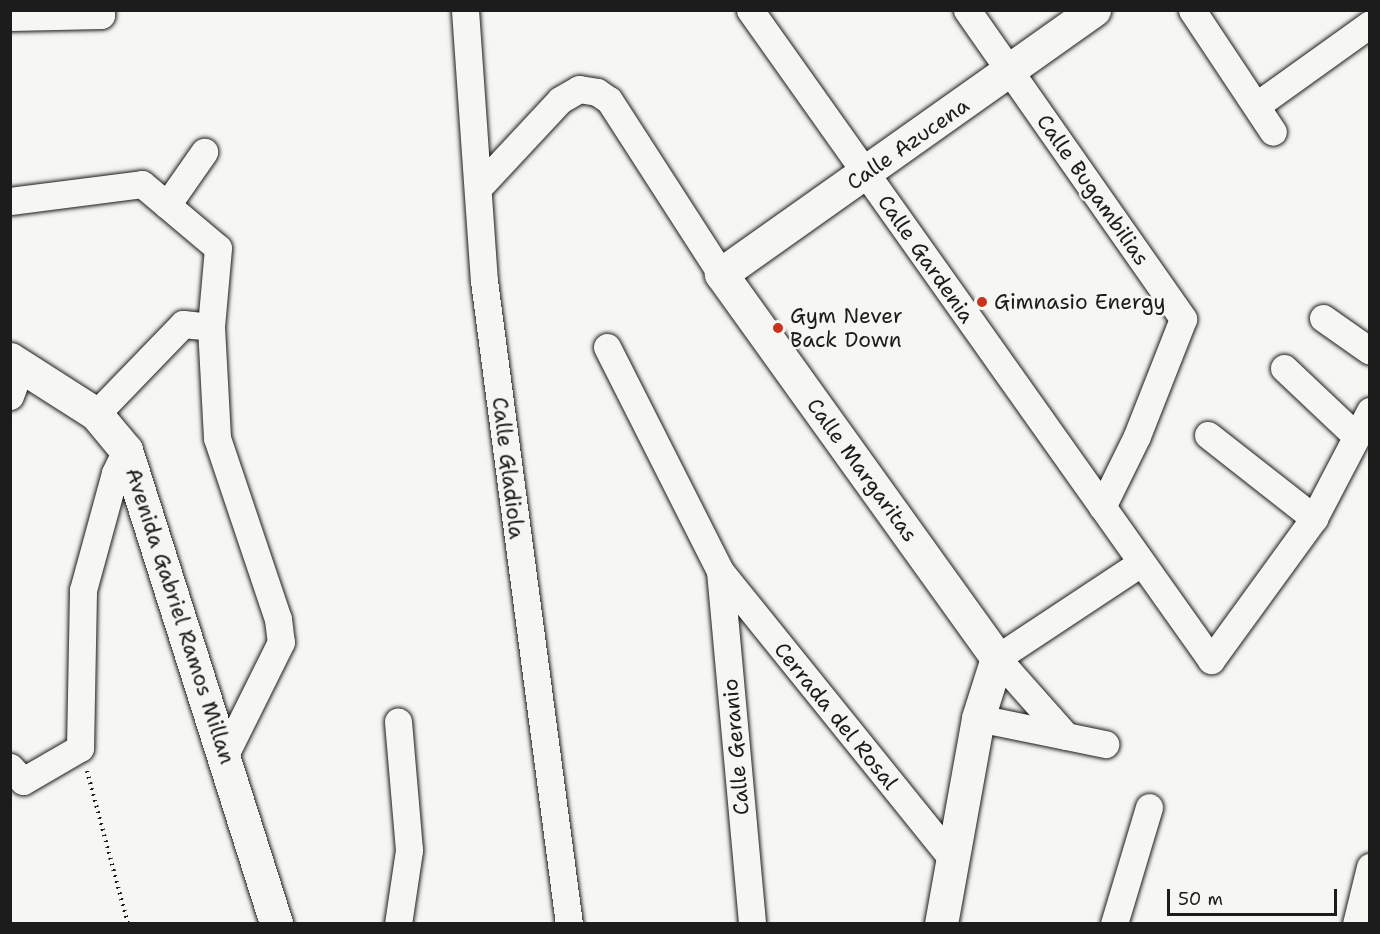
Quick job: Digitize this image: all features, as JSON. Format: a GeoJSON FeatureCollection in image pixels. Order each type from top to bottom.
{"type":"FeatureCollection","features":[{"type":"Feature","properties":{"kind":"street","name":"Calle Gladiola"},"geometry":{"type":"LineString","coordinates":[[465,10],[484,281],[569,924]]}},
{"type":"Feature","properties":{"kind":"street","name":"Calle Gardenia"},"geometry":{"type":"LineString","coordinates":[[750,10],[1102,507],[1139,564],[1211,660],[1314,518]]}},
{"type":"Feature","properties":{"kind":"street","name":"Calle Bugambilias"},"geometry":{"type":"LineString","coordinates":[[967,10],[1183,319],[1137,436],[1102,507]]}},
{"type":"Feature","properties":{"kind":"street","name":"Calle Azucena"},"geometry":{"type":"LineString","coordinates":[[721,274],[866,174],[1094,10]]}},
{"type":"Feature","properties":{"kind":"street"},"geometry":{"type":"LineString","coordinates":[[1192,10],[1273,132]]}},
{"type":"Feature","properties":{"kind":"street"},"geometry":{"type":"LineString","coordinates":[[10,17],[101,13]]}},
{"type":"Feature","properties":{"kind":"street"},"geometry":{"type":"LineString","coordinates":[[1257,105],[1370,24]]}},
{"type":"Feature","properties":{"kind":"street","name":"Calle Margaritas"},"geometry":{"type":"LineString","coordinates":[[478,188],[560,100],[579,89],[597,92],[609,100],[721,274],[997,658]]}},
{"type":"Feature","properties":{"kind":"street"},"geometry":{"type":"LineString","coordinates":[[167,205],[204,152]]}},
{"type":"Feature","properties":{"kind":"street"},"geometry":{"type":"LineString","coordinates":[[10,201],[142,184],[218,248],[211,327],[218,438],[278,618],[281,642],[272,666],[225,754]]}},
{"type":"Feature","properties":{"kind":"street"},"geometry":{"type":"LineString","coordinates":[[1323,318],[1370,351]]}},
{"type":"Feature","properties":{"kind":"street"},"geometry":{"type":"LineString","coordinates":[[96,414],[183,324],[211,327]]}},
{"type":"Feature","properties":{"kind":"street"},"geometry":{"type":"LineString","coordinates":[[607,347],[720,571]]}},
{"type":"Feature","properties":{"kind":"street"},"geometry":{"type":"LineString","coordinates":[[1284,368],[1356,436]]}},
{"type":"Feature","properties":{"kind":"street","name":"Avenida Gabriel Ramos Millan"},"geometry":{"type":"LineString","coordinates":[[14,374],[96,414],[126,450],[225,754],[276,924]]}},
{"type":"Feature","properties":{"kind":"street"},"geometry":{"type":"LineString","coordinates":[[1208,435],[1314,518],[1370,411]]}},
{"type":"Feature","properties":{"kind":"street"},"geometry":{"type":"LineString","coordinates":[[10,768],[22,781],[80,748],[83,590],[115,473],[126,450]]}},
{"type":"Feature","properties":{"kind":"street"},"geometry":{"type":"LineString","coordinates":[[941,924],[978,718],[997,658],[1139,564]]}},
{"type":"Feature","properties":{"kind":"street","name":"Cerrada del Rosal"},"geometry":{"type":"LineString","coordinates":[[720,571],[952,861]]}},
{"type":"Feature","properties":{"kind":"street","name":"Calle Geranio"},"geometry":{"type":"LineString","coordinates":[[720,571],[752,924]]}},
{"type":"Feature","properties":{"kind":"street"},"geometry":{"type":"LineString","coordinates":[[997,658],[1066,736]]}},
{"type":"Feature","properties":{"kind":"street"},"geometry":{"type":"LineString","coordinates":[[978,718],[1105,744]]}},
{"type":"Feature","properties":{"kind":"street"},"geometry":{"type":"LineString","coordinates":[[398,721],[409,850],[398,924]]}},
{"type":"Feature","properties":{"kind":"street"},"geometry":{"type":"LineString","coordinates":[[1114,924],[1149,807]]}},
{"type":"Feature","properties":{"kind":"street"},"geometry":{"type":"LineString","coordinates":[[1356,924],[1370,867]]}},
{"type":"Feature","properties":{"kind":"path"},"geometry":{"type":"LineString","coordinates":[[80,748],[128,924]]}},
{"type":"Feature","properties":{"kind":"place","name":"Gimnasio Energy"},"geometry":{"type":"Point","coordinates":[982,302]}},
{"type":"Feature","properties":{"kind":"place","name":"Gym Never Back Down"},"geometry":{"type":"Point","coordinates":[778,328]}}]}
